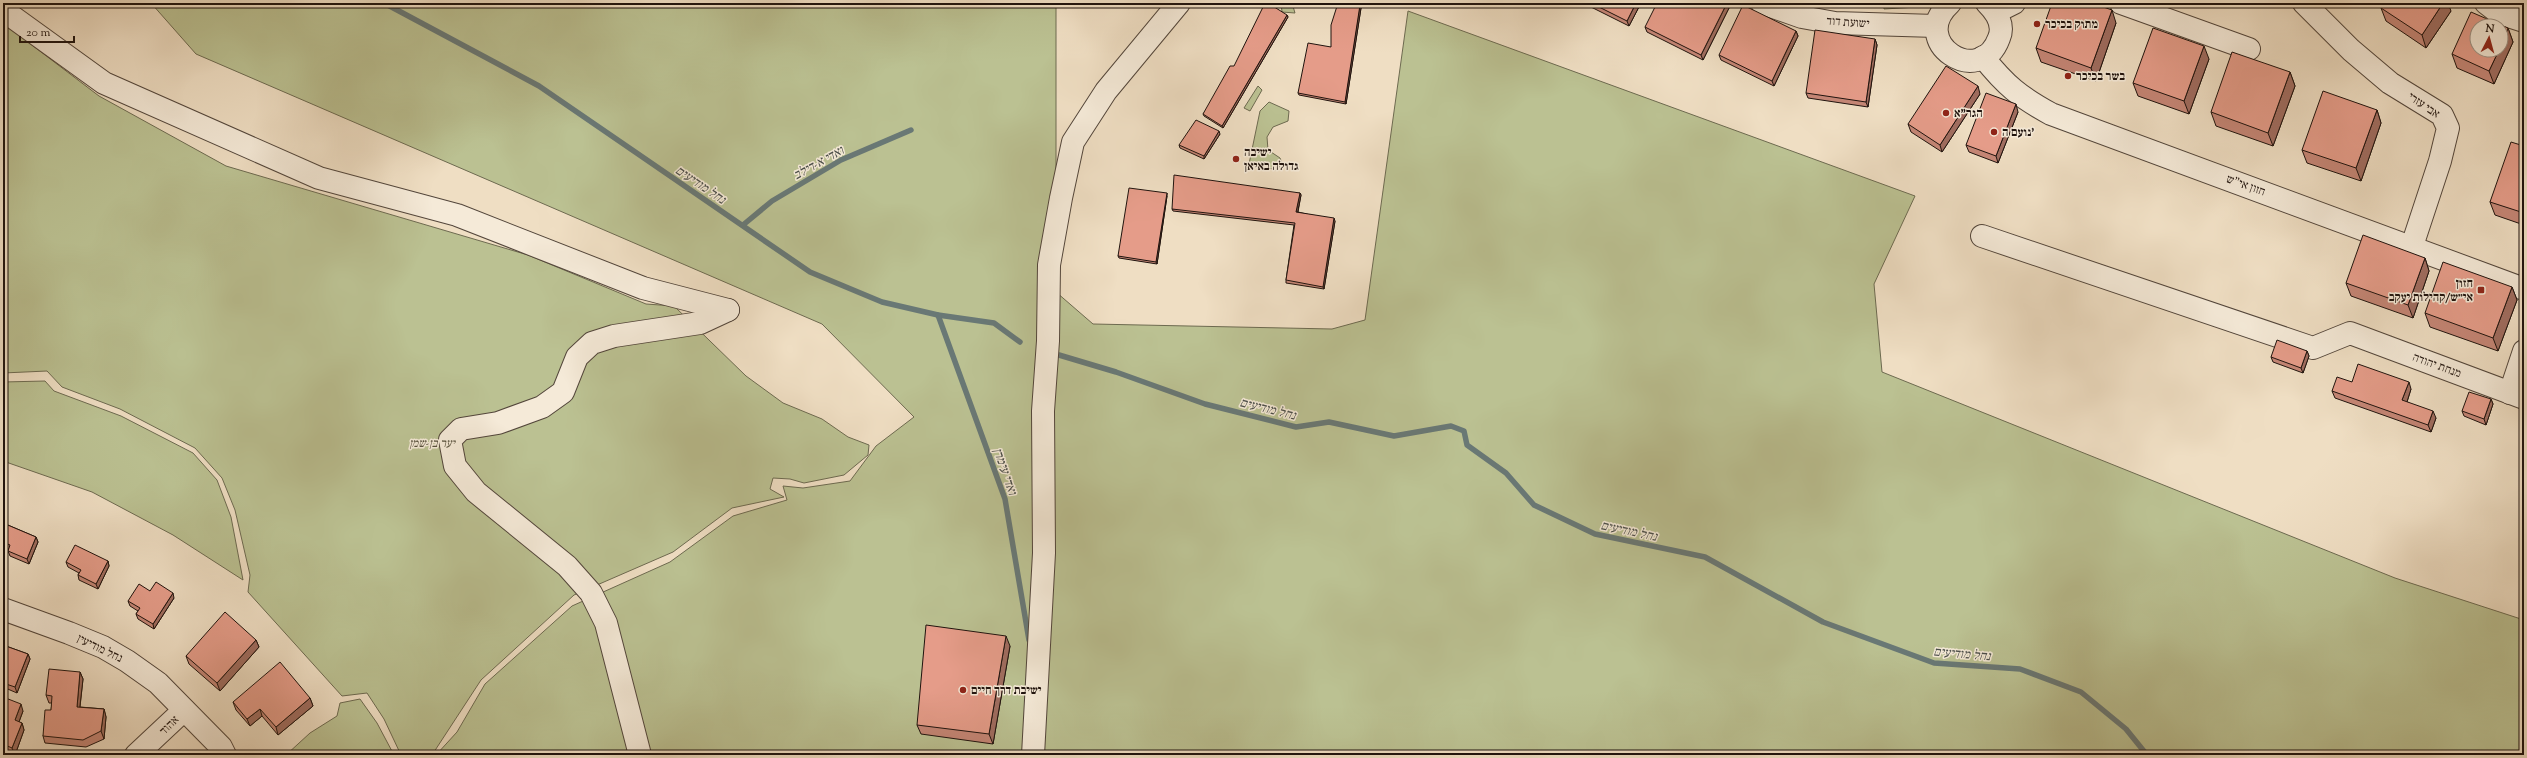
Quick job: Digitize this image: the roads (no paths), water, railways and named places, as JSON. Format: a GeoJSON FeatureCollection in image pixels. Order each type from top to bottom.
{"type":"FeatureCollection","features":[{"type":"Feature","properties":{"kind":"street"},"geometry":{"type":"LineString","coordinates":[[1034,755],[1044,553],[1043,411],[1048,341],[1049,265],[1061,198],[1073,142],[1106,91],[1180,3]]}},
{"type":"Feature","properties":{"kind":"street","name":"ישועת דוד"},"geometry":{"type":"LineString","coordinates":[[1762,3],[1802,17],[1835,23],[1936,26]]}},
{"type":"Feature","properties":{"kind":"street"},"geometry":{"type":"LineString","coordinates":[[1950,3],[1943,9],[1936,26],[1937,37],[1945,51],[1953,58],[1970,61],[1983,58],[1997,45],[2000,35],[1999,6]]}},
{"type":"Feature","properties":{"kind":"street"},"geometry":{"type":"LineString","coordinates":[[2121,3],[2249,49]]}},
{"type":"Feature","properties":{"kind":"street","name":"אבי עזרי"},"geometry":{"type":"LineString","coordinates":[[2304,3],[2351,50],[2390,83],[2442,115],[2448,128],[2440,161],[2412,246]]}},
{"type":"Feature","properties":{"kind":"street"},"geometry":{"type":"LineString","coordinates":[[2486,3],[2499,13],[2524,21]]}},
{"type":"Feature","properties":{"kind":"street"},"geometry":{"type":"LineString","coordinates":[[3,10],[104,83],[319,178],[457,215],[644,288],[728,310],[700,323],[614,336],[592,343],[577,357],[563,392],[542,407],[498,423],[461,429],[450,440],[455,466],[476,492],[566,566],[591,593],[606,623],[640,755]]}},
{"type":"Feature","properties":{"kind":"street","name":"חזון אי\"ש"},"geometry":{"type":"LineString","coordinates":[[1983,58],[2001,79],[2020,96],[2051,114],[2524,288]]}},
{"type":"Feature","properties":{"kind":"street","name":"מנחת יהודה"},"geometry":{"type":"LineString","coordinates":[[1982,236],[2313,348],[2350,333],[2517,395]]}},
{"type":"Feature","properties":{"kind":"street"},"geometry":{"type":"LineString","coordinates":[[2517,395],[2524,351]]}},
{"type":"Feature","properties":{"kind":"street","name":"נחל מודיעין"},"geometry":{"type":"LineString","coordinates":[[3,609],[103,647],[158,683],[221,747],[225,755]]}},
{"type":"Feature","properties":{"kind":"street","name":"אהוד"},"geometry":{"type":"LineString","coordinates":[[136,755],[166,729],[184,710]]}},
{"type":"Feature","properties":{"kind":"waterway","name":"נחל מודיעים"},"geometry":{"type":"LineString","coordinates":[[384,3],[539,86],[810,272],[882,302],[938,315],[994,323],[1020,342]]}},
{"type":"Feature","properties":{"kind":"waterway","name":"ואדי א-דילב"},"geometry":{"type":"LineString","coordinates":[[743,225],[772,201],[841,160],[911,130]]}},
{"type":"Feature","properties":{"kind":"waterway","name":"ואדי עימרן"},"geometry":{"type":"LineString","coordinates":[[938,315],[1005,499],[1029,640]]}},
{"type":"Feature","properties":{"kind":"waterway","name":"נחל מודיעים"},"geometry":{"type":"LineString","coordinates":[[1059,355],[1116,372],[1205,404],[1296,427],[1329,422],[1394,436],[1451,426],[1464,431],[1467,445],[1506,473],[1534,505],[1595,534],[1705,557],[1823,622],[1934,663],[2020,669],[2081,692],[2126,729],[2147,755]]}},
{"type":"Feature","properties":{"kind":"place","name":"מתוק בכיכר"},"geometry":{"type":"Point","coordinates":[2037,24]}},
{"type":"Feature","properties":{"kind":"place","name":"בשר בכיכר"},"geometry":{"type":"Point","coordinates":[2068,76]}},
{"type":"Feature","properties":{"kind":"place","name":"הגר\"א"},"geometry":{"type":"Point","coordinates":[1946,113]}},
{"type":"Feature","properties":{"kind":"place","name":"נועם ה’"},"geometry":{"type":"Point","coordinates":[1994,132]}},
{"type":"Feature","properties":{"kind":"place","name":"ישיבה גדולה באיאן"},"geometry":{"type":"Point","coordinates":[1236,159]}},
{"type":"Feature","properties":{"kind":"place","name":"חזון אי״ש/קהילות יעקב"},"geometry":{"type":"Point","coordinates":[2481,290]}},
{"type":"Feature","properties":{"kind":"place","name":"ישיבת דרך חיים"},"geometry":{"type":"Point","coordinates":[963,690]}},
{"type":"Feature","properties":{"kind":"park label","name":"יער בן-שמן"},"geometry":{"type":"Point","coordinates":[432,443]}}]}
